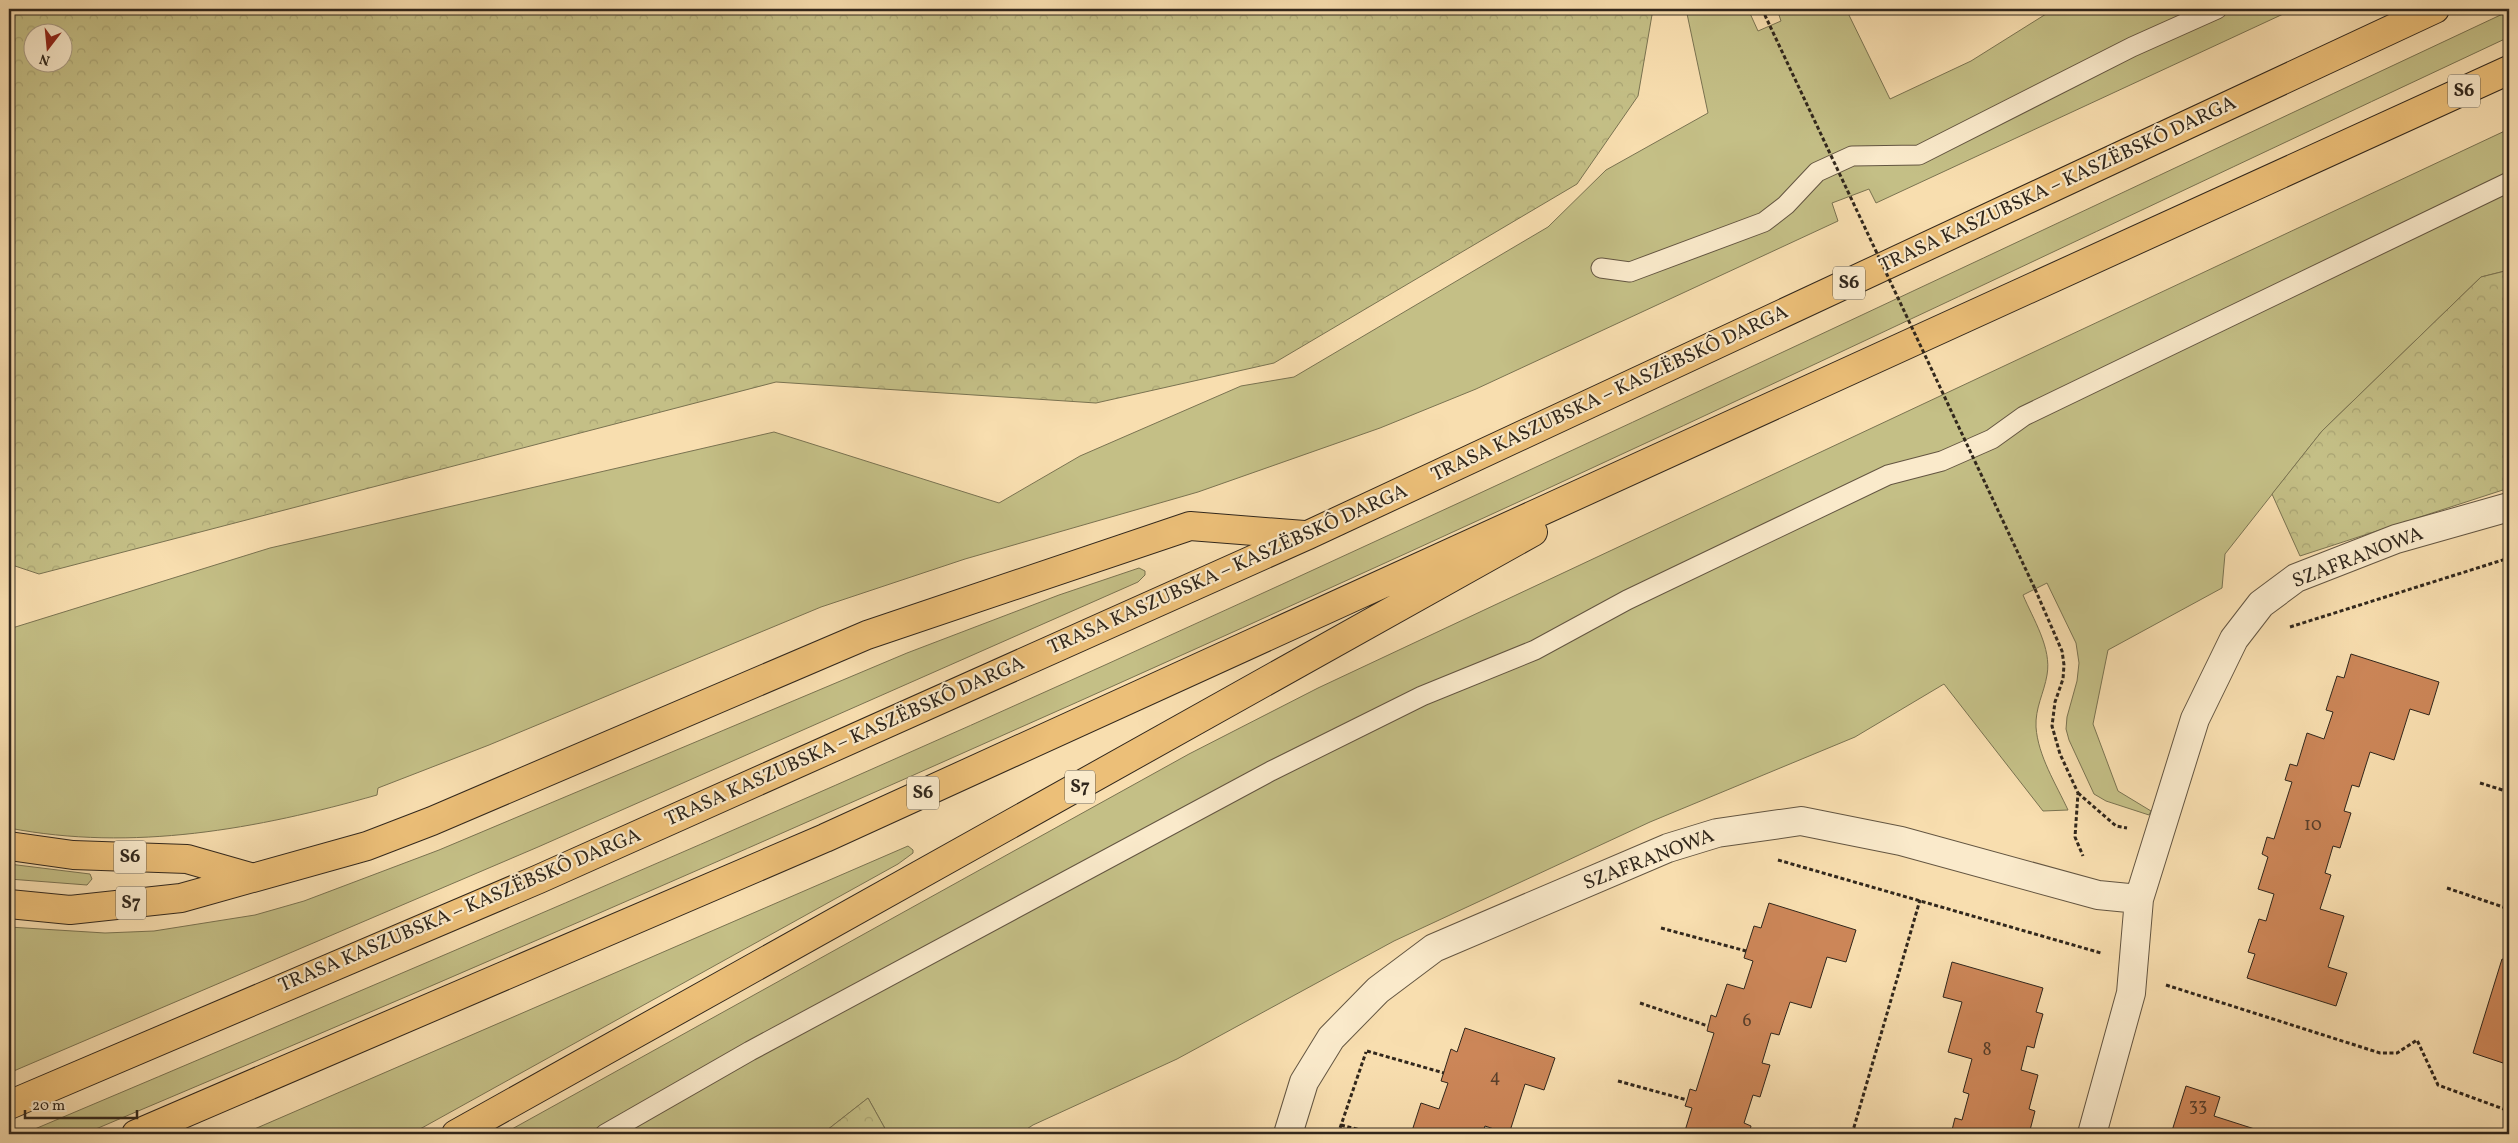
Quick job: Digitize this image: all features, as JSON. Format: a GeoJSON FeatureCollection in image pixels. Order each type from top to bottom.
{"type":"FeatureCollection","features":[{"type":"Feature","properties":{"kind":"highway","name":"TRASA KASZUBSKA – KASZËBSKÔ DARGA"},"geometry":{"type":"LineString","coordinates":[[9,1105],[539,879],[1308,535],[2435,9]]}},
{"type":"Feature","properties":{"kind":"highway","name":"S6"},"geometry":{"type":"LineString","coordinates":[[136,1134],[825,838],[2509,70]]}},
{"type":"Feature","properties":{"kind":"highway","name":"S7"},"geometry":{"type":"LineString","coordinates":[[456,1134],[1702,437]]}},
{"type":"Feature","properties":{"kind":"highway","name":"S6"},"geometry":{"type":"LineString","coordinates":[[9,846],[73,855],[187,859],[250,877],[367,846],[432,821],[867,635],[1190,526],[1308,535]]}},
{"type":"Feature","properties":{"kind":"highway","name":"S7"},"geometry":{"type":"LineString","coordinates":[[9,904],[70,910],[181,898],[250,877]]}},
{"type":"Feature","properties":{"kind":"street","name":"SZAFRANOWA"},"geometry":{"type":"LineString","coordinates":[[2092,1134],[2131,993],[2139,899],[2196,719],[2215,675],[2234,639],[2261,604],[2296,578],[2396,539],[2509,507]]}},
{"type":"Feature","properties":{"kind":"street","name":"SZAFRANOWA"},"geometry":{"type":"LineString","coordinates":[[1288,1134],[1304,1082],[1331,1038],[1378,990],[1434,948],[1668,848],[1716,833],[1801,821],[1901,841],[2098,895],[2139,899]]}},
{"type":"Feature","properties":{"kind":"lane"},"geometry":{"type":"LineString","coordinates":[[1601,268],[1630,272],[1764,222],[1786,205],[1817,172],[1852,156],[1919,156],[2132,47],[2217,9]]}},
{"type":"Feature","properties":{"kind":"lane"},"geometry":{"type":"LineString","coordinates":[[605,1134],[750,1051],[1280,766],[1422,696],[1534,650],[1627,600],[1888,475],[1942,461],[1992,439],[2024,416],[2509,182]]}},
{"type":"Feature","properties":{"kind":"path"},"geometry":{"type":"LineString","coordinates":[[1762,9],[2035,589],[2062,651],[2063,679],[2053,708],[2052,726],[2060,754],[2078,793],[2116,826],[2136,829],[2154,823],[2168,806]]}},
{"type":"Feature","properties":{"kind":"path"},"geometry":{"type":"LineString","coordinates":[[2282,629],[2509,558]]}},
{"type":"Feature","properties":{"kind":"path"},"geometry":{"type":"LineString","coordinates":[[2504,706],[2509,708]]}},
{"type":"Feature","properties":{"kind":"path"},"geometry":{"type":"LineString","coordinates":[[2480,783],[2509,792]]}},
{"type":"Feature","properties":{"kind":"path"},"geometry":{"type":"LineString","coordinates":[[2078,793],[2075,837],[2098,895]]}},
{"type":"Feature","properties":{"kind":"path"},"geometry":{"type":"LineString","coordinates":[[1771,860],[1920,900],[2133,963],[2172,988],[2380,1053],[2397,1053],[2417,1040],[2438,1085],[2509,1111]]}},
{"type":"Feature","properties":{"kind":"path"},"geometry":{"type":"LineString","coordinates":[[2447,888],[2509,908]]}},
{"type":"Feature","properties":{"kind":"path"},"geometry":{"type":"LineString","coordinates":[[1852,1134],[1920,900]]}},
{"type":"Feature","properties":{"kind":"path"},"geometry":{"type":"LineString","coordinates":[[1661,928],[1746,951]]}},
{"type":"Feature","properties":{"kind":"path"},"geometry":{"type":"LineString","coordinates":[[1640,1003],[1708,1026]]}},
{"type":"Feature","properties":{"kind":"path"},"geometry":{"type":"LineString","coordinates":[[1338,1134],[1366,1051],[1370,1045]]}},
{"type":"Feature","properties":{"kind":"path"},"geometry":{"type":"LineString","coordinates":[[1366,1051],[1444,1072]]}},
{"type":"Feature","properties":{"kind":"path"},"geometry":{"type":"LineString","coordinates":[[1618,1082],[1687,1100]]}},
{"type":"Feature","properties":{"kind":"path"},"geometry":{"type":"LineString","coordinates":[[1341,1126],[1376,1134]]}},
{"type":"Feature","properties":{"kind":"green space"},"geometry":{"type":"Polygon","coordinates":[[[9,9],[1653,9],[1638,96],[1577,184],[1274,363],[1096,403],[776,382],[39,574],[9,564],[9,9]]]}},
{"type":"Feature","properties":{"kind":"green space"},"geometry":{"type":"Polygon","coordinates":[[[1686,9],[1748,9],[1758,31],[1781,21],[1777,9],[1846,9],[1890,99],[1971,61],[2054,9],[2294,9],[1876,203],[1869,189],[1832,203],[1838,221],[1476,389],[1380,428],[1198,492],[965,559],[821,607],[489,745],[378,788],[377,795],[286,818],[241,827],[194,833],[102,838],[55,835],[9,828],[9,629],[270,548],[774,432],[999,503],[1080,456],[1241,386],[1294,377],[1548,227],[1606,170],[1708,113],[1686,9]]]}},
{"type":"Feature","properties":{"kind":"green space"},"geometry":{"type":"Polygon","coordinates":[[[2509,11],[2509,37],[1683,426],[1243,628],[747,848],[84,1134],[23,1134],[701,844],[1105,665],[1633,422],[2509,11]]]}},
{"type":"Feature","properties":{"kind":"green space"},"geometry":{"type":"Polygon","coordinates":[[[2509,129],[2509,270],[2481,277],[2322,431],[2225,554],[2222,588],[2108,650],[2093,724],[2118,791],[2151,811],[2149,815],[2106,801],[2094,794],[2069,740],[2066,729],[2067,717],[2077,681],[2079,663],[2076,643],[2047,583],[2023,595],[2041,634],[2047,654],[2046,682],[2036,720],[2037,738],[2048,770],[2068,810],[2043,811],[1944,684],[1855,737],[1650,822],[1394,941],[1177,1059],[1033,1125],[1019,1134],[888,1134],[868,1098],[822,1134],[503,1134],[1189,754],[1318,688],[2509,129]]]}},
{"type":"Feature","properties":{"kind":"green space"},"geometry":{"type":"Polygon","coordinates":[[[2509,270],[2509,488],[2300,556],[2272,494],[2322,431],[2481,277],[2509,270]]]}},
{"type":"Feature","properties":{"kind":"green space"},"geometry":{"type":"Polygon","coordinates":[[[1139,568],[1145,571],[1145,575],[1138,582],[538,847],[9,1073],[9,927],[105,933],[154,931],[255,915],[304,901],[439,850],[907,653],[1059,595],[1139,568]]]}},
{"type":"Feature","properties":{"kind":"green space"},"geometry":{"type":"Polygon","coordinates":[[[908,846],[913,850],[913,853],[898,864],[411,1134],[243,1134],[908,846]]]}},
{"type":"Feature","properties":{"kind":"green space"},"geometry":{"type":"Polygon","coordinates":[[[9,864],[90,874],[92,879],[87,885],[9,879],[9,864]]]}},
{"type":"Feature","properties":{"kind":"green space"},"geometry":{"type":"Polygon","coordinates":[[[868,1098],[888,1134],[822,1134],[868,1098]]]}},
{"type":"Feature","properties":{"kind":"building"},"geometry":{"type":"Polygon","coordinates":[[[2351,654],[2439,682],[2429,715],[2410,709],[2394,760],[2370,752],[2359,787],[2352,785],[2344,811],[2351,813],[2340,848],[2333,846],[2325,873],[2331,875],[2320,909],[2344,916],[2328,967],[2347,973],[2336,1006],[2247,978],[2255,954],[2248,952],[2259,919],[2266,921],[2274,894],[2258,889],[2268,857],[2262,854],[2267,837],[2274,839],[2292,782],[2285,780],[2290,764],[2297,766],[2307,733],[2324,739],[2333,712],[2326,710],[2337,676],[2344,678],[2351,654]]]}},
{"type":"Feature","properties":{"kind":"building"},"geometry":{"type":"Polygon","coordinates":[[[1769,903],[1856,930],[1846,962],[1827,957],[1811,1008],[1790,1002],[1779,1035],[1771,1033],[1762,1063],[1770,1065],[1760,1097],[1753,1095],[1744,1123],[1751,1126],[1749,1134],[1684,1134],[1692,1108],[1685,1106],[1690,1089],[1696,1091],[1714,1033],[1707,1031],[1711,1015],[1716,1017],[1727,984],[1744,989],[1753,961],[1744,958],[1746,951],[1754,926],[1761,928],[1769,903]]]}},
{"type":"Feature","properties":{"kind":"building"},"geometry":{"type":"Polygon","coordinates":[[[2502,959],[2509,961],[2509,1065],[2473,1053],[2502,959]]]}},
{"type":"Feature","properties":{"kind":"building"},"geometry":{"type":"Polygon","coordinates":[[[1952,962],[2043,988],[2036,1012],[2043,1014],[2034,1048],[2027,1046],[2021,1070],[2038,1075],[2029,1109],[2035,1111],[2029,1134],[1951,1134],[1955,1118],[1962,1120],[1969,1094],[1963,1092],[1972,1059],[1948,1052],[1962,1002],[1943,997],[1952,962]]]}},
{"type":"Feature","properties":{"kind":"building"},"geometry":{"type":"Polygon","coordinates":[[[1465,1028],[1555,1058],[1544,1090],[1525,1084],[1509,1134],[1485,1126],[1482,1134],[1411,1134],[1421,1103],[1439,1109],[1448,1083],[1441,1081],[1451,1049],[1457,1052],[1465,1028]]]}},
{"type":"Feature","properties":{"kind":"building"},"geometry":{"type":"Polygon","coordinates":[[[2186,1086],[2220,1097],[2214,1116],[2264,1132],[2263,1134],[2171,1134],[2186,1086]]]}}]}
